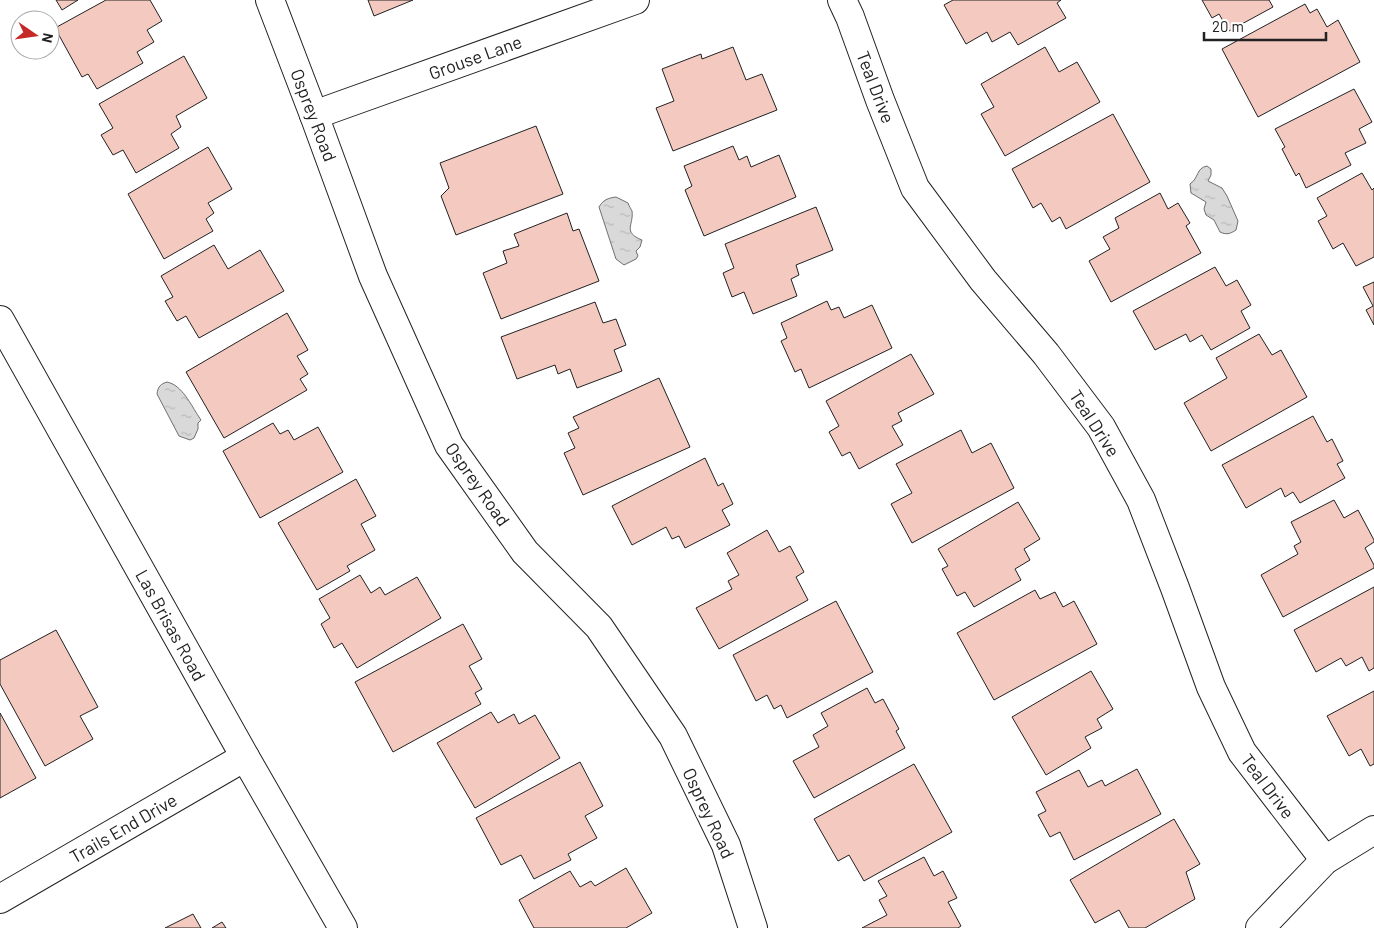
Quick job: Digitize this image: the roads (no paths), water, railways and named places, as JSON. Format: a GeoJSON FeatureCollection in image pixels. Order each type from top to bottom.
{"type":"FeatureCollection","features":[{"type":"Feature","properties":{"kind":"street","name":"Osprey Road"},"geometry":{"type":"LineString","coordinates":[[270,0],[373,276],[449,444],[525,552],[599,627],[672,736],[726,845],[753,928]]}},
{"type":"Feature","properties":{"kind":"street","name":"Grouse Lane"},"geometry":{"type":"LineString","coordinates":[[314,115],[635,0]]}},
{"type":"Feature","properties":{"kind":"street","name":"Teal Drive"},"geometry":{"type":"LineString","coordinates":[[842,0],[915,188],[983,280],[1046,354],[1101,427],[1140,500],[1211,687],[1242,752],[1324,860]]}},
{"type":"Feature","properties":{"kind":"street","name":"Las Brisas Road"},"geometry":{"type":"LineString","coordinates":[[0,320],[343,928]]}},
{"type":"Feature","properties":{"kind":"street","name":"Trails End Drive"},"geometry":{"type":"LineString","coordinates":[[0,899],[245,757]]}},
{"type":"Feature","properties":{"kind":"street"},"geometry":{"type":"LineString","coordinates":[[1260,928],[1324,860],[1374,830]]}},
{"type":"Feature","properties":{"kind":"water"},"geometry":{"type":"Polygon","coordinates":[[[1207,166],[1211,169],[1208,181],[1222,188],[1238,221],[1236,230],[1230,233],[1224,234],[1220,232],[1214,220],[1206,215],[1204,209],[1206,202],[1191,193],[1190,184],[1199,171],[1207,166]]]}},
{"type":"Feature","properties":{"kind":"water"},"geometry":{"type":"Polygon","coordinates":[[[616,197],[628,203],[632,211],[630,228],[632,234],[642,240],[640,247],[636,251],[638,256],[636,259],[624,265],[616,259],[599,207],[606,200],[616,197]]]}},
{"type":"Feature","properties":{"kind":"water"},"geometry":{"type":"Polygon","coordinates":[[[167,382],[182,391],[201,420],[198,423],[198,429],[194,438],[190,440],[179,436],[157,394],[160,386],[167,382]]]}}]}
